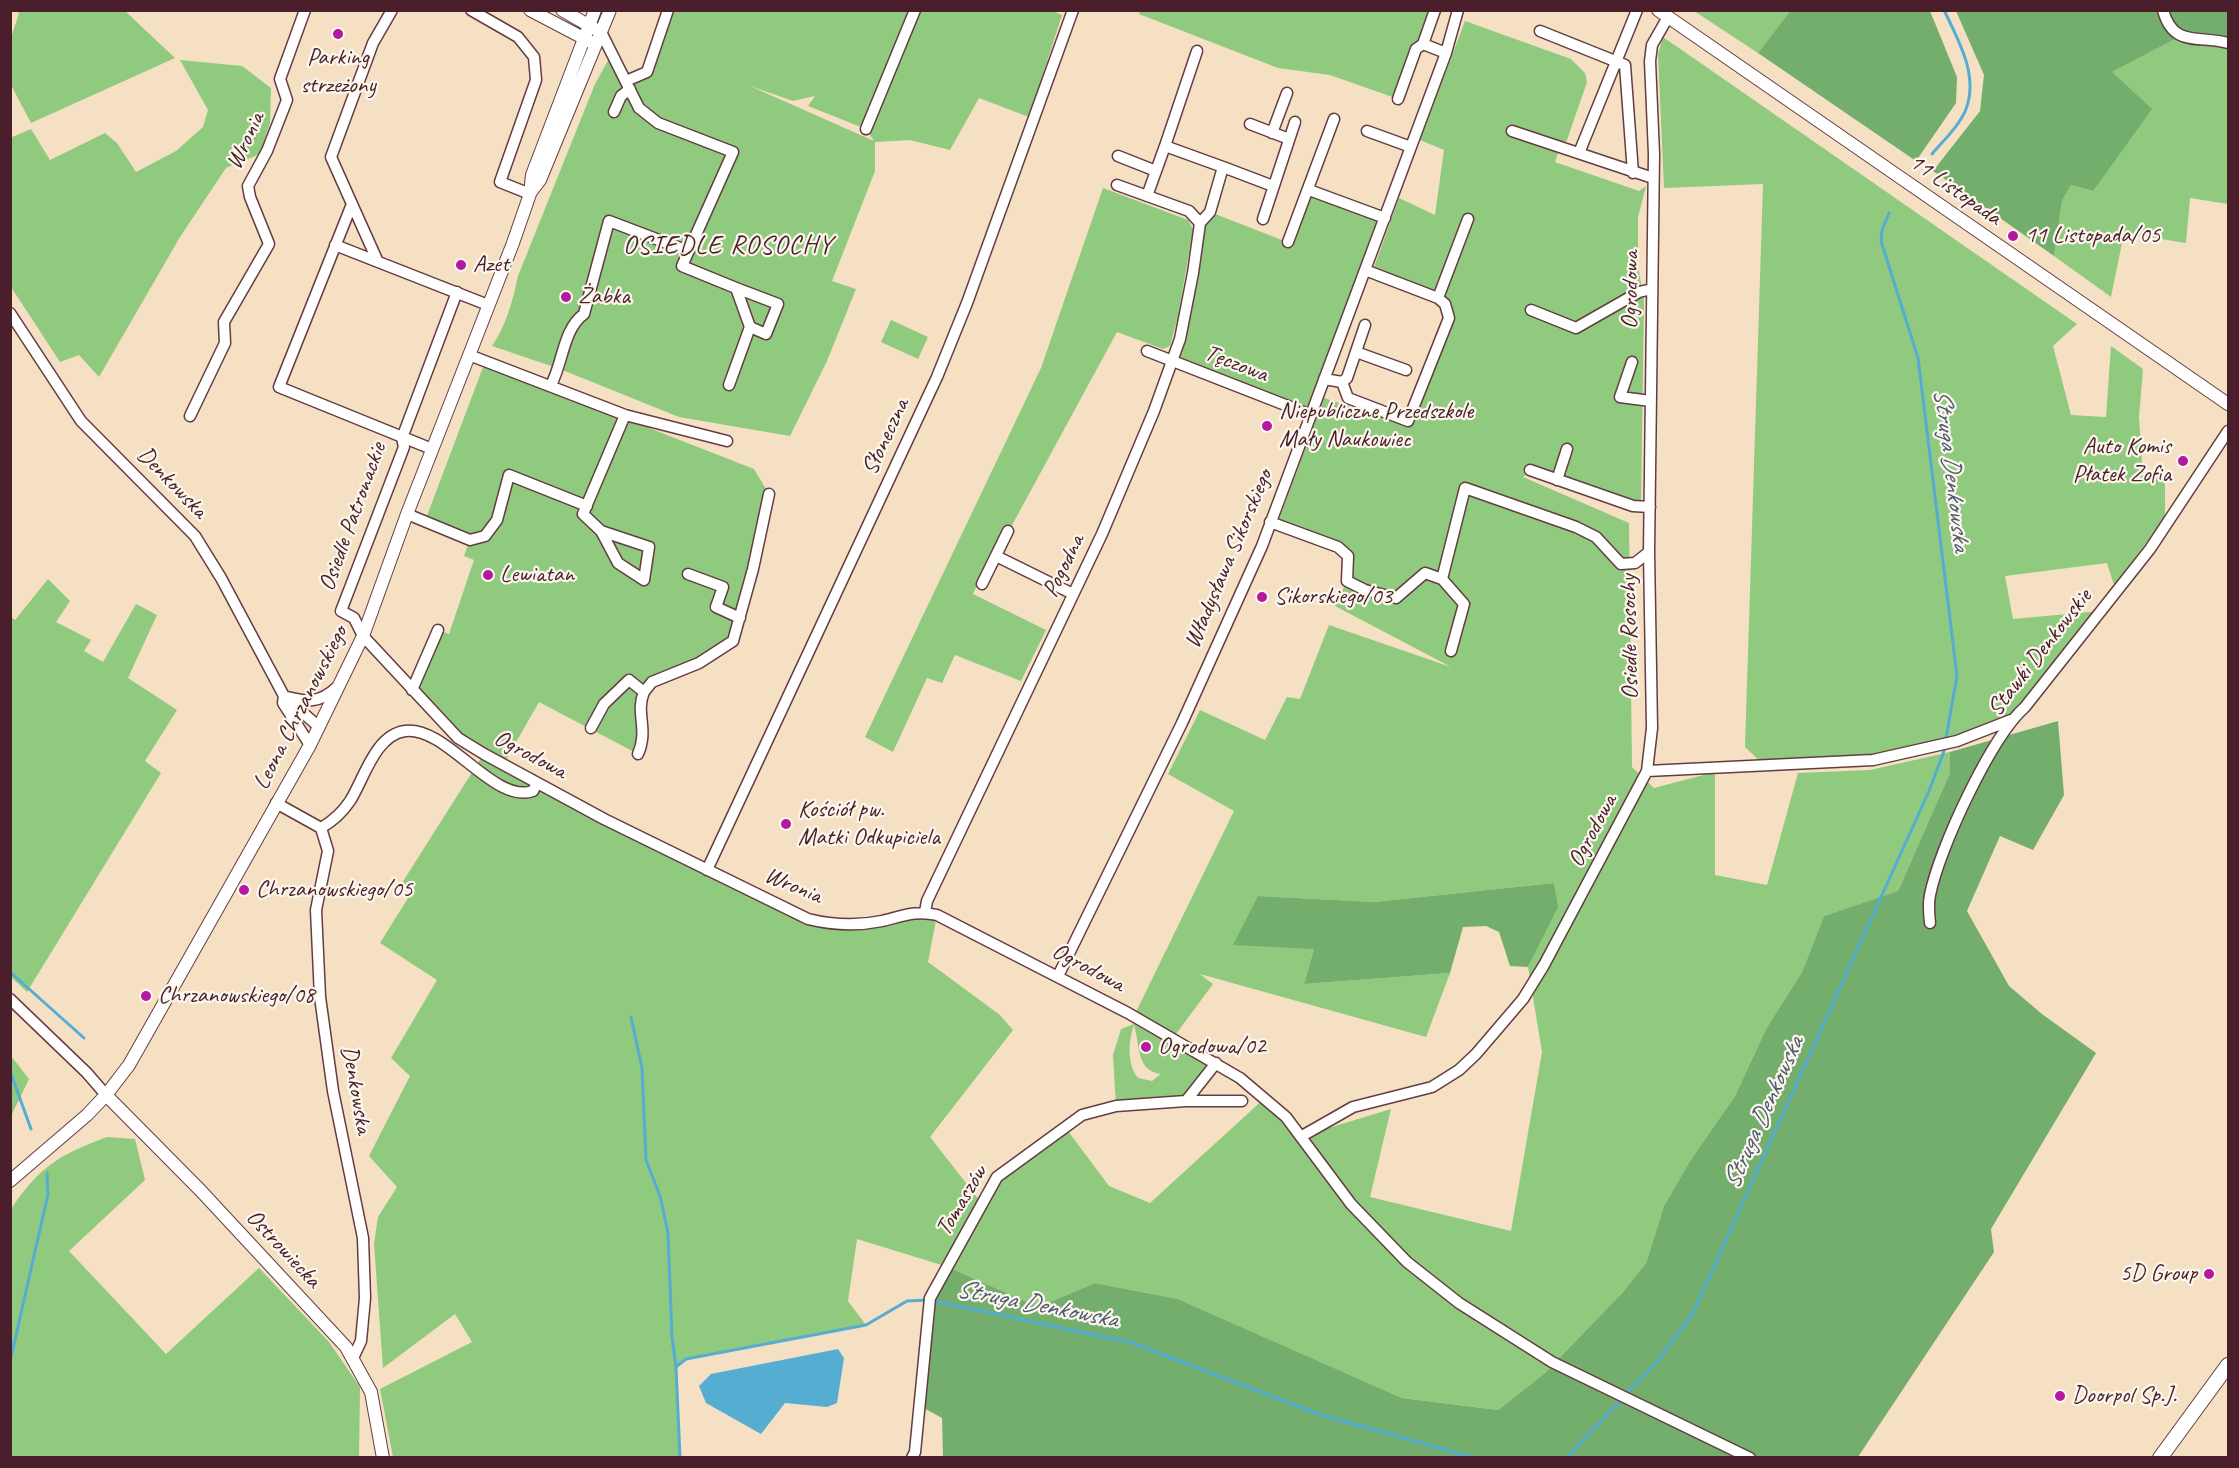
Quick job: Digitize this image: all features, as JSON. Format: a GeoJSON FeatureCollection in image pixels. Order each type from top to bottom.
{"type":"FeatureCollection","features":[{"type":"Feature","properties":{"kind":"main road"},"geometry":{"type":"LineString","coordinates":[[2160,1458],[2229,1365]]}},
{"type":"Feature","properties":{"kind":"street","name":"Wronia"},"geometry":{"type":"LineString","coordinates":[[190,416],[225,343],[224,322],[269,243],[250,197],[248,186],[267,151],[287,100],[280,78],[305,10]]}},
{"type":"Feature","properties":{"kind":"street"},"geometry":{"type":"LineString","coordinates":[[378,262],[331,157],[373,43],[392,10]]}},
{"type":"Feature","properties":{"kind":"street"},"geometry":{"type":"LineString","coordinates":[[471,10],[518,38],[534,57],[536,80],[500,182],[530,194]]}},
{"type":"Feature","properties":{"kind":"street"},"geometry":{"type":"LineString","coordinates":[[530,10],[597,45],[611,55]]}},
{"type":"Feature","properties":{"kind":"street","name":"Leona Chrzanowskiego"},"geometry":{"type":"LineString","coordinates":[[10,1181],[106,1095],[129,1065],[319,727],[363,636],[407,514],[530,194],[532,175],[595,10]]}},
{"type":"Feature","properties":{"kind":"street","name":"Leona Chrzanowskiego"},"geometry":{"type":"LineString","coordinates":[[530,194],[540,180],[610,10]]}},
{"type":"Feature","properties":{"kind":"street"},"geometry":{"type":"LineString","coordinates":[[614,112],[628,85],[646,72],[668,10]]}},
{"type":"Feature","properties":{"kind":"street"},"geometry":{"type":"LineString","coordinates":[[866,129],[915,10]]}},
{"type":"Feature","properties":{"kind":"street","name":"Słoneczna"},"geometry":{"type":"LineString","coordinates":[[707,870],[937,377],[967,303],[1073,10]]}},
{"type":"Feature","properties":{"kind":"street"},"geometry":{"type":"LineString","coordinates":[[1398,99],[1416,49],[1423,44],[1435,10]]}},
{"type":"Feature","properties":{"kind":"street","name":"Władysława Sikorskiego"},"geometry":{"type":"LineString","coordinates":[[1058,976],[1182,723],[1270,522],[1446,53],[1458,10]]}},
{"type":"Feature","properties":{"kind":"street"},"geometry":{"type":"LineString","coordinates":[[1580,153],[1637,10]]}},
{"type":"Feature","properties":{"kind":"street"},"geometry":{"type":"LineString","coordinates":[[2163,10],[2167,23],[2175,34],[2229,43]]}},
{"type":"Feature","properties":{"kind":"street"},"geometry":{"type":"LineString","coordinates":[[570,12],[602,32],[611,55],[639,108],[658,123],[733,152],[682,266],[778,304],[766,334],[750,327]]}},
{"type":"Feature","properties":{"kind":"street","name":"Ogrodowa"},"geometry":{"type":"LineString","coordinates":[[1649,552],[1653,178],[1650,61],[1663,14]]}},
{"type":"Feature","properties":{"kind":"street","name":"11 Listopada"},"geometry":{"type":"LineString","coordinates":[[1663,14],[2229,404]]}},
{"type":"Feature","properties":{"kind":"street"},"geometry":{"type":"LineString","coordinates":[[1540,32],[1616,60],[1626,68],[1633,172]]}},
{"type":"Feature","properties":{"kind":"street"},"geometry":{"type":"LineString","coordinates":[[1423,44],[1446,53]]}},
{"type":"Feature","properties":{"kind":"street"},"geometry":{"type":"LineString","coordinates":[[1147,196],[1197,51]]}},
{"type":"Feature","properties":{"kind":"street"},"geometry":{"type":"LineString","coordinates":[[1272,133],[1287,93]]}},
{"type":"Feature","properties":{"kind":"street"},"geometry":{"type":"LineString","coordinates":[[1288,242],[1334,119]]}},
{"type":"Feature","properties":{"kind":"street"},"geometry":{"type":"LineString","coordinates":[[1263,219],[1295,122]]}},
{"type":"Feature","properties":{"kind":"street"},"geometry":{"type":"LineString","coordinates":[[1250,124],[1289,139]]}},
{"type":"Feature","properties":{"kind":"street"},"geometry":{"type":"LineString","coordinates":[[1367,131],[1411,147]]}},
{"type":"Feature","properties":{"kind":"street"},"geometry":{"type":"LineString","coordinates":[[1512,131],[1653,178]]}},
{"type":"Feature","properties":{"kind":"street"},"geometry":{"type":"LineString","coordinates":[[1165,146],[1273,186]]}},
{"type":"Feature","properties":{"kind":"street"},"geometry":{"type":"LineString","coordinates":[[1118,156],[1156,171]]}},
{"type":"Feature","properties":{"kind":"street"},"geometry":{"type":"LineString","coordinates":[[1117,185],[1189,211],[1200,224],[1210,212],[1223,167]]}},
{"type":"Feature","properties":{"kind":"street"},"geometry":{"type":"LineString","coordinates":[[1309,190],[1385,218]]}},
{"type":"Feature","properties":{"kind":"street","name":"Osiedle Patronackie"},"geometry":{"type":"LineString","coordinates":[[352,204],[279,387],[432,449]]}},
{"type":"Feature","properties":{"kind":"street"},"geometry":{"type":"LineString","coordinates":[[1438,298],[1468,219]]}},
{"type":"Feature","properties":{"kind":"street"},"geometry":{"type":"LineString","coordinates":[[551,385],[560,369],[575,321],[584,314],[609,220],[688,251]]}},
{"type":"Feature","properties":{"kind":"street","name":"Pogodna"},"geometry":{"type":"LineString","coordinates":[[925,912],[932,891],[1118,499],[1173,362],[1194,273],[1200,224]]}},
{"type":"Feature","properties":{"kind":"street"},"geometry":{"type":"LineString","coordinates":[[335,245],[488,305]]}},
{"type":"Feature","properties":{"kind":"street"},"geometry":{"type":"LineString","coordinates":[[1342,382],[1348,398],[1408,421],[1449,318],[1445,304],[1438,298],[1365,270]]}},
{"type":"Feature","properties":{"kind":"street"},"geometry":{"type":"LineString","coordinates":[[729,385],[750,327],[736,288]]}},
{"type":"Feature","properties":{"kind":"street"},"geometry":{"type":"LineString","coordinates":[[1531,310],[1576,328],[1639,292],[1652,289]]}},
{"type":"Feature","properties":{"kind":"street","name":"Osiedle Patronackie"},"geometry":{"type":"LineString","coordinates":[[341,611],[404,447],[402,438],[457,292]]}},
{"type":"Feature","properties":{"kind":"street","name":"Denkowska"},"geometry":{"type":"LineString","coordinates":[[10,313],[81,421],[182,521],[202,547],[284,696],[319,727]]}},
{"type":"Feature","properties":{"kind":"street"},"geometry":{"type":"LineString","coordinates":[[1324,379],[1342,382],[1347,378],[1365,325]]}},
{"type":"Feature","properties":{"kind":"street","name":"Tęczowa"},"geometry":{"type":"LineString","coordinates":[[1147,351],[1311,415]]}},
{"type":"Feature","properties":{"kind":"street"},"geometry":{"type":"LineString","coordinates":[[1356,352],[1406,370]]}},
{"type":"Feature","properties":{"kind":"street"},"geometry":{"type":"LineString","coordinates":[[469,355],[626,415],[727,441]]}},
{"type":"Feature","properties":{"kind":"street"},"geometry":{"type":"LineString","coordinates":[[1632,362],[1620,397],[1651,401]]}},
{"type":"Feature","properties":{"kind":"street"},"geometry":{"type":"LineString","coordinates":[[601,531],[649,547],[644,580],[618,563],[601,531],[583,514],[626,415]]}},
{"type":"Feature","properties":{"kind":"street","name":"Stawki Denkowskie"},"geometry":{"type":"LineString","coordinates":[[1930,923],[1930,896],[1941,858],[1971,790],[2011,720],[2025,707],[2150,549],[2229,431]]}},
{"type":"Feature","properties":{"kind":"street"},"geometry":{"type":"LineString","coordinates":[[1557,480],[1567,449]]}},
{"type":"Feature","properties":{"kind":"street"},"geometry":{"type":"LineString","coordinates":[[1530,470],[1633,506],[1650,507]]}},
{"type":"Feature","properties":{"kind":"street"},"geometry":{"type":"LineString","coordinates":[[407,514],[470,540],[485,536],[497,520],[509,475],[587,506]]}},
{"type":"Feature","properties":{"kind":"street","name":"Osiedle Rosochy"},"geometry":{"type":"LineString","coordinates":[[1442,579],[1465,488],[1586,532],[1596,537],[1621,564],[1635,563],[1649,552]]}},
{"type":"Feature","properties":{"kind":"street"},"geometry":{"type":"LineString","coordinates":[[638,754],[644,740],[641,709],[644,692],[652,682],[699,663],[727,646],[736,634],[769,494]]}},
{"type":"Feature","properties":{"kind":"street"},"geometry":{"type":"LineString","coordinates":[[1270,522],[1338,547],[1348,556],[1347,581],[1365,590],[1396,598],[1425,573],[1442,579],[1464,604],[1451,651]]}},
{"type":"Feature","properties":{"kind":"street"},"geometry":{"type":"LineString","coordinates":[[982,584],[1008,531]]}},
{"type":"Feature","properties":{"kind":"street","name":"Osiedle Rosochy"},"geometry":{"type":"LineString","coordinates":[[1647,771],[1652,728],[1649,552]]}},
{"type":"Feature","properties":{"kind":"street"},"geometry":{"type":"LineString","coordinates":[[996,556],[1073,594]]}},
{"type":"Feature","properties":{"kind":"street"},"geometry":{"type":"LineString","coordinates":[[688,574],[723,587],[716,608],[741,618]]}},
{"type":"Feature","properties":{"kind":"street","name":"Ogrodowa"},"geometry":{"type":"LineString","coordinates":[[341,611],[354,618],[363,636],[458,738],[537,783],[707,870]]}},
{"type":"Feature","properties":{"kind":"street"},"geometry":{"type":"LineString","coordinates":[[412,690],[438,630]]}},
{"type":"Feature","properties":{"kind":"street"},"geometry":{"type":"LineString","coordinates":[[591,728],[604,704],[629,680],[644,692]]}},
{"type":"Feature","properties":{"kind":"street"},"geometry":{"type":"LineString","coordinates":[[284,696],[313,702],[328,696],[340,684]]}},
{"type":"Feature","properties":{"kind":"street","name":"Denkowska"},"geometry":{"type":"LineString","coordinates":[[284,696],[283,703],[310,745]]}},
{"type":"Feature","properties":{"kind":"street"},"geometry":{"type":"LineString","coordinates":[[1647,771],[1873,760],[1957,741],[2011,720]]}},
{"type":"Feature","properties":{"kind":"street"},"geometry":{"type":"LineString","coordinates":[[276,804],[321,828],[334,820],[350,802],[380,748],[396,734],[406,731],[434,737],[478,771],[520,792],[533,791],[537,783]]}},
{"type":"Feature","properties":{"kind":"street","name":"Ogrodowa"},"geometry":{"type":"LineString","coordinates":[[1302,1136],[1353,1107],[1432,1087],[1459,1070],[1476,1054],[1523,999],[1544,965],[1647,771]]}},
{"type":"Feature","properties":{"kind":"street","name":"Denkowska"},"geometry":{"type":"LineString","coordinates":[[321,828],[327,851],[316,910],[320,997],[333,1091],[363,1238],[365,1298],[361,1341],[353,1358]]}},
{"type":"Feature","properties":{"kind":"street","name":"Wronia"},"geometry":{"type":"LineString","coordinates":[[707,870],[816,921],[855,924],[912,912],[937,915]]}},
{"type":"Feature","properties":{"kind":"street","name":"Ogrodowa"},"geometry":{"type":"LineString","coordinates":[[937,915],[1058,976],[1216,1063],[1266,1097],[1302,1136],[1351,1204],[1407,1262],[1459,1303],[1496,1328],[1552,1362],[1750,1458]]}},
{"type":"Feature","properties":{"kind":"street"},"geometry":{"type":"LineString","coordinates":[[10,999],[87,1073],[106,1095]]}},
{"type":"Feature","properties":{"kind":"street"},"geometry":{"type":"LineString","coordinates":[[1186,1101],[1216,1063]]}},
{"type":"Feature","properties":{"kind":"street","name":"Ostrowiecka"},"geometry":{"type":"LineString","coordinates":[[106,1095],[207,1197],[353,1358],[371,1392],[383,1458]]}},
{"type":"Feature","properties":{"kind":"street","name":"Tomaszów"},"geometry":{"type":"LineString","coordinates":[[912,1458],[916,1440],[930,1298],[997,1176],[1082,1115],[1116,1106],[1186,1101],[1242,1101]]}},
{"type":"Feature","properties":{"kind":"green space"},"geometry":{"type":"Polygon","coordinates":[[[1050,10],[1062,15],[1029,117],[979,98],[950,150],[910,140],[875,142],[875,171],[832,281],[856,289],[827,361],[790,436],[679,417],[560,369],[492,346],[505,321],[518,276],[595,84],[611,55],[626,81],[641,75],[668,11],[1050,10]],[[750,86],[874,141],[866,129],[808,106],[815,96],[793,101],[750,86]]]}},
{"type":"Feature","properties":{"kind":"green space"},"geometry":{"type":"Polygon","coordinates":[[[1140,10],[1435,11],[1398,99],[1330,75],[1278,68],[1139,14],[1140,10]]]}},
{"type":"Feature","properties":{"kind":"green space"},"geometry":{"type":"Polygon","coordinates":[[[15,11],[125,11],[175,58],[31,123],[11,85],[11,38],[19,13],[15,11]]]}},
{"type":"Feature","properties":{"kind":"green space"},"geometry":{"type":"Polygon","coordinates":[[[1694,11],[1790,11],[1758,53],[1694,11]]]}},
{"type":"Feature","properties":{"kind":"green space"},"geometry":{"type":"Polygon","coordinates":[[[1790,11],[1930,11],[1957,77],[1956,103],[1916,161],[1758,53],[1790,11]]]}},
{"type":"Feature","properties":{"kind":"green space"},"geometry":{"type":"Polygon","coordinates":[[[1956,11],[2228,11],[2228,43],[2181,36],[2112,72],[2152,109],[2093,191],[2071,185],[2062,201],[2054,256],[1933,171],[1980,111],[1984,75],[1956,11]]]}},
{"type":"Feature","properties":{"kind":"green space"},"geometry":{"type":"Polygon","coordinates":[[[1465,21],[1571,59],[1585,73],[1587,82],[1567,140],[1560,147],[1555,162],[1639,191],[1646,186],[1638,217],[1638,266],[1644,300],[1641,506],[1530,471],[1523,477],[1629,523],[1632,767],[1654,788],[1715,772],[1715,875],[1767,885],[1798,773],[1870,770],[1950,752],[1950,773],[1898,891],[1824,916],[1802,972],[1766,1029],[1735,1096],[1690,1161],[1664,1206],[1646,1263],[1623,1292],[1545,1373],[1498,1410],[1402,1398],[1178,1299],[1095,1283],[1038,1307],[948,1267],[857,1239],[848,1301],[866,1325],[686,1359],[676,1367],[680,1457],[393,1457],[380,1389],[472,1342],[455,1314],[383,1368],[374,1244],[378,1217],[397,1187],[369,1156],[410,1076],[391,1058],[437,980],[380,943],[413,890],[402,883],[483,755],[412,690],[438,630],[449,634],[474,560],[464,556],[470,540],[425,521],[485,362],[651,422],[649,428],[754,469],[769,494],[736,634],[644,692],[638,754],[539,702],[503,765],[816,921],[937,915],[928,962],[1000,1015],[1013,1030],[930,1137],[980,1201],[997,1177],[1065,1127],[1109,1186],[1150,1203],[1266,1097],[1302,1136],[1391,1109],[1370,1197],[1511,1231],[1542,1052],[1528,967],[1557,907],[1554,883],[1374,902],[1258,896],[1314,949],[1304,984],[1450,973],[1426,1037],[1200,974],[1213,984],[1173,1038],[1216,1063],[1186,1101],[1116,1106],[1113,1055],[1121,1029],[1134,1024],[1173,1046],[1172,1038],[1134,1016],[1234,811],[1168,774],[1200,710],[1265,740],[1287,697],[1300,699],[1329,625],[1451,667],[1335,606],[1347,581],[1348,556],[1277,525],[1324,398],[1411,427],[1398,419],[1408,421],[1449,317],[1445,304],[1372,273],[1399,198],[1435,215],[1444,150],[1420,140],[1465,21]],[[1134,1025],[1130,1060],[1138,1078],[1152,1081],[1161,1074],[1147,1068],[1143,1062],[1134,1025]]]}},
{"type":"Feature","properties":{"kind":"green space"},"geometry":{"type":"Polygon","coordinates":[[[2181,36],[2228,43],[2228,204],[2190,198],[2186,243],[2124,233],[2111,297],[2054,256],[2062,201],[2071,185],[2093,191],[2112,72],[2181,36]]]}},
{"type":"Feature","properties":{"kind":"green space"},"geometry":{"type":"Polygon","coordinates":[[[1663,37],[2077,324],[2053,346],[2071,415],[2106,417],[2111,346],[2143,369],[2139,417],[2143,478],[2165,477],[2165,518],[2114,585],[2107,563],[2005,576],[2013,619],[2100,611],[2011,720],[1873,760],[1764,765],[1745,747],[1763,184],[1664,188],[1658,54],[1663,37]]]}},
{"type":"Feature","properties":{"kind":"green space"},"geometry":{"type":"Polygon","coordinates":[[[180,60],[242,66],[271,88],[270,123],[260,154],[226,168],[180,237],[99,377],[79,355],[60,362],[11,287],[10,138],[31,129],[50,160],[105,133],[117,143],[136,172],[176,151],[203,127],[208,110],[180,60]]]}},
{"type":"Feature","properties":{"kind":"green space"},"geometry":{"type":"Polygon","coordinates":[[[1103,188],[1188,220],[1193,229],[1178,316],[1170,346],[1163,349],[1117,332],[1011,527],[1004,525],[973,594],[1046,630],[1021,681],[955,655],[942,683],[927,678],[893,752],[865,737],[1041,368],[1103,188]]]}},
{"type":"Feature","properties":{"kind":"green space"},"geometry":{"type":"Polygon","coordinates":[[[1309,190],[1385,218],[1311,415],[1173,362],[1200,234],[1210,212],[1287,242],[1309,190]]]}},
{"type":"Feature","properties":{"kind":"green space"},"geometry":{"type":"Polygon","coordinates":[[[891,320],[928,337],[918,359],[881,342],[891,320]]]}},
{"type":"Feature","properties":{"kind":"green space"},"geometry":{"type":"Polygon","coordinates":[[[48,579],[70,601],[56,622],[91,640],[84,651],[103,662],[136,604],[157,615],[128,678],[177,710],[145,761],[161,773],[27,992],[10,976],[11,617],[15,620],[48,579]]]}},
{"type":"Feature","properties":{"kind":"green space"},"geometry":{"type":"Polygon","coordinates":[[[2058,721],[2064,795],[2033,850],[2000,836],[1967,911],[2009,986],[2042,1014],[2096,1053],[1991,1229],[1994,1252],[1858,1457],[943,1457],[942,1418],[920,1406],[927,1311],[948,1267],[1038,1307],[1095,1283],[1178,1299],[1402,1398],[1498,1410],[1545,1373],[1623,1292],[1646,1263],[1664,1206],[1690,1161],[1735,1096],[1766,1029],[1802,972],[1824,916],[1898,891],[1950,773],[1950,752],[2058,721]]]}},
{"type":"Feature","properties":{"kind":"green space"},"geometry":{"type":"Polygon","coordinates":[[[1554,883],[1558,907],[1528,967],[1510,966],[1499,932],[1486,926],[1463,927],[1450,973],[1304,984],[1314,949],[1233,945],[1258,896],[1374,902],[1554,883]]]}},
{"type":"Feature","properties":{"kind":"green space"},"geometry":{"type":"Polygon","coordinates":[[[11,1056],[29,1079],[11,1116],[11,1056]]]}},
{"type":"Feature","properties":{"kind":"green space"},"geometry":{"type":"Polygon","coordinates":[[[107,1137],[135,1139],[145,1180],[69,1251],[166,1354],[259,1268],[329,1342],[360,1387],[359,1457],[11,1457],[11,1209],[41,1172],[63,1156],[107,1137]]]}},
{"type":"Feature","properties":{"kind":"water"},"geometry":{"type":"Polygon","coordinates":[[[838,1349],[844,1358],[837,1403],[827,1407],[785,1403],[761,1434],[706,1403],[699,1386],[711,1374],[838,1349]]]}},
{"type":"Feature","properties":{"kind":"waterway","name":"Struga Denkowska"},"geometry":{"type":"LineString","coordinates":[[1932,154],[1960,121],[1969,96],[1970,83],[1965,58],[1944,10]]}},
{"type":"Feature","properties":{"kind":"waterway","name":"Struga Denkowska"},"geometry":{"type":"LineString","coordinates":[[1889,213],[1882,230],[1881,241],[1918,358],[1957,676],[1946,738]]}},
{"type":"Feature","properties":{"kind":"waterway","name":"Struga Denkowska"},"geometry":{"type":"LineString","coordinates":[[1626,1394],[1658,1361],[1693,1313],[1929,791],[1944,751]]}},
{"type":"Feature","properties":{"kind":"waterway"},"geometry":{"type":"LineString","coordinates":[[10,972],[84,1038]]}},
{"type":"Feature","properties":{"kind":"waterway"},"geometry":{"type":"LineString","coordinates":[[631,1017],[642,1068],[646,1160],[660,1196],[668,1233],[672,1337],[676,1367]]}},
{"type":"Feature","properties":{"kind":"waterway"},"geometry":{"type":"LineString","coordinates":[[10,1071],[31,1129]]}},
{"type":"Feature","properties":{"kind":"waterway"},"geometry":{"type":"LineString","coordinates":[[10,1362],[48,1194],[47,1173]]}},
{"type":"Feature","properties":{"kind":"waterway","name":"Struga Denkowska"},"geometry":{"type":"LineString","coordinates":[[680,1458],[676,1367],[686,1359],[866,1325],[907,1301],[927,1300]]}},
{"type":"Feature","properties":{"kind":"waterway","name":"Struga Denkowska"},"geometry":{"type":"LineString","coordinates":[[934,1301],[1133,1343],[1318,1414],[1475,1458]]}},
{"type":"Feature","properties":{"kind":"waterway","name":"Struga Denkowska"},"geometry":{"type":"LineString","coordinates":[[1566,1458],[1622,1399]]}},
{"type":"Feature","properties":{"kind":"place","name":"Parking strzeżony"},"geometry":{"type":"Point","coordinates":[338,34]}},
{"type":"Feature","properties":{"kind":"place","name":"11 Listopada/05"},"geometry":{"type":"Point","coordinates":[2013,236]}},
{"type":"Feature","properties":{"kind":"place","name":"Azet"},"geometry":{"type":"Point","coordinates":[461,265]}},
{"type":"Feature","properties":{"kind":"place","name":"Żabka"},"geometry":{"type":"Point","coordinates":[566,297]}},
{"type":"Feature","properties":{"kind":"place","name":"Niepubliczne Przedszkole Mały Naukowiec"},"geometry":{"type":"Point","coordinates":[1267,426]}},
{"type":"Feature","properties":{"kind":"place","name":"Auto Komis Płatek Zofia"},"geometry":{"type":"Point","coordinates":[2183,461]}},
{"type":"Feature","properties":{"kind":"place","name":"Lewiatan"},"geometry":{"type":"Point","coordinates":[488,575]}},
{"type":"Feature","properties":{"kind":"place","name":"Sikorskiego/03"},"geometry":{"type":"Point","coordinates":[1262,597]}},
{"type":"Feature","properties":{"kind":"place","name":"Kościół pw. Matki Odkupiciela"},"geometry":{"type":"Point","coordinates":[786,824]}},
{"type":"Feature","properties":{"kind":"place","name":"Chrzanowskiego/05"},"geometry":{"type":"Point","coordinates":[244,890]}},
{"type":"Feature","properties":{"kind":"place","name":"Chrzanowskiego/08"},"geometry":{"type":"Point","coordinates":[146,996]}},
{"type":"Feature","properties":{"kind":"place","name":"Ogrodowa/02"},"geometry":{"type":"Point","coordinates":[1146,1047]}},
{"type":"Feature","properties":{"kind":"place","name":"5D Group"},"geometry":{"type":"Point","coordinates":[2209,1274]}},
{"type":"Feature","properties":{"kind":"place","name":"Doorpol Sp.J."},"geometry":{"type":"Point","coordinates":[2060,1396]}},
{"type":"Feature","properties":{"kind":"district","name":"OSIEDLE ROSOCHY"},"geometry":{"type":"Point","coordinates":[728,246]}}]}
